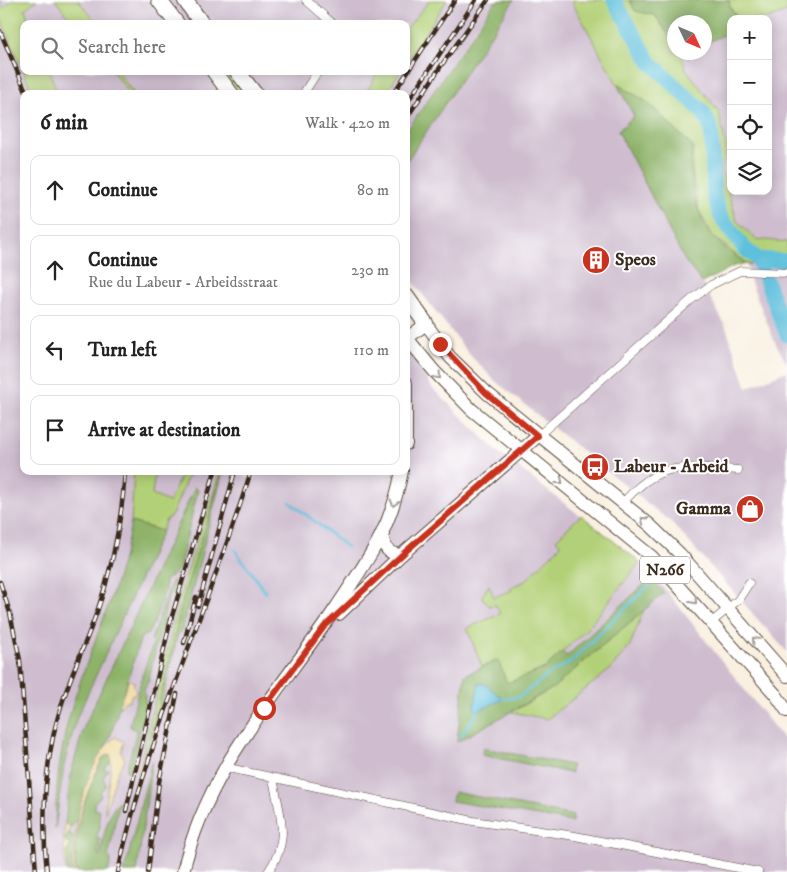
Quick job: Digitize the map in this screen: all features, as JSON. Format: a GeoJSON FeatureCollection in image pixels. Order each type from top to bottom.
{"type":"FeatureCollection","features":[{"type":"Feature","properties":{"kind":"highway"},"geometry":{"type":"LineString","coordinates":[[159,0],[174,20]]}},
{"type":"Feature","properties":{"kind":"highway"},"geometry":{"type":"LineString","coordinates":[[184,0],[199,20]]}},
{"type":"Feature","properties":{"kind":"highway"},"geometry":{"type":"LineString","coordinates":[[217,75],[228,90]]}},
{"type":"Feature","properties":{"kind":"highway"},"geometry":{"type":"LineString","coordinates":[[240,75],[252,90]]}},
{"type":"Feature","properties":{"kind":"highway","name":"N266"},"geometry":{"type":"LineString","coordinates":[[410,302],[426,324]]}},
{"type":"Feature","properties":{"kind":"main road","name":"N266"},"geometry":{"type":"LineString","coordinates":[[426,324],[450,356],[470,377],[538,436],[650,525],[680,554],[787,676]]}},
{"type":"Feature","properties":{"kind":"main road"},"geometry":{"type":"LineString","coordinates":[[410,336],[426,324]]}},
{"type":"Feature","properties":{"kind":"main road","name":"N266"},"geometry":{"type":"LineString","coordinates":[[410,342],[453,392],[521,451],[652,557],[776,695],[787,711]]}},
{"type":"Feature","properties":{"kind":"main road"},"geometry":{"type":"LineString","coordinates":[[324,627],[376,578],[538,436]]}},
{"type":"Feature","properties":{"kind":"main road"},"geometry":{"type":"LineString","coordinates":[[183,872],[199,819],[224,767],[324,627],[362,570],[390,520],[401,475]]}},
{"type":"Feature","properties":{"kind":"main road"},"geometry":{"type":"LineString","coordinates":[[383,535],[383,544],[386,549],[401,556]]}},
{"type":"Feature","properties":{"kind":"main road"},"geometry":{"type":"LineString","coordinates":[[362,570],[376,578]]}},
{"type":"Feature","properties":{"kind":"street"},"geometry":{"type":"LineString","coordinates":[[306,0],[328,20]]}},
{"type":"Feature","properties":{"kind":"street"},"geometry":{"type":"LineString","coordinates":[[306,90],[315,75]]}},
{"type":"Feature","properties":{"kind":"street"},"geometry":{"type":"LineString","coordinates":[[538,436],[691,300],[711,285],[740,271],[787,273]]}},
{"type":"Feature","properties":{"kind":"street"},"geometry":{"type":"LineString","coordinates":[[623,503],[642,482],[664,470],[682,467],[738,470]]}},
{"type":"Feature","properties":{"kind":"street"},"geometry":{"type":"LineString","coordinates":[[712,622],[738,600],[749,583]]}},
{"type":"Feature","properties":{"kind":"street"},"geometry":{"type":"LineString","coordinates":[[224,767],[472,821],[576,836],[758,872]]}},
{"type":"Feature","properties":{"kind":"street"},"geometry":{"type":"LineString","coordinates":[[268,872],[281,846],[284,826],[273,778]]}},
{"type":"Feature","properties":{"kind":"shaded area"},"geometry":{"type":"Polygon","coordinates":[[[0,0],[430,0],[410,24],[410,20],[20,20],[20,75],[376,75],[368,90],[20,90],[20,475],[181,475],[173,493],[184,475],[242,475],[253,480],[255,475],[410,475],[410,353],[433,389],[497,451],[650,570],[786,742],[787,872],[0,872],[0,0]]]}},
{"type":"Feature","properties":{"kind":"shaded area"},"geometry":{"type":"Polygon","coordinates":[[[447,0],[503,0],[496,3],[478,25],[410,126],[410,90],[388,90],[398,75],[410,75],[410,56],[447,0]]]}},
{"type":"Feature","properties":{"kind":"shaded area"},"geometry":{"type":"Polygon","coordinates":[[[514,0],[571,0],[635,117],[619,131],[685,261],[702,283],[725,325],[747,388],[787,371],[787,652],[672,523],[494,380],[469,354],[410,278],[410,156],[514,0]]]}},
{"type":"Feature","properties":{"kind":"shaded area"},"geometry":{"type":"Polygon","coordinates":[[[787,12],[787,242],[756,239],[737,221],[729,195],[772,195],[772,17],[787,12]]]}},
{"type":"Feature","properties":{"kind":"shaded area"},"geometry":{"type":"Polygon","coordinates":[[[727,33],[727,150],[719,112],[686,69],[684,60],[712,60],[712,40],[727,33]]]}},
{"type":"Feature","properties":{"kind":"shaded area"},"geometry":{"type":"Polygon","coordinates":[[[727,150],[727,188],[722,171],[727,150]]]}},
{"type":"Feature","properties":{"kind":"shaded area"},"geometry":{"type":"Polygon","coordinates":[[[747,264],[787,268],[787,364],[774,340],[750,280],[747,264]]]}},
{"type":"Feature","properties":{"kind":"green space"},"geometry":{"type":"Polygon","coordinates":[[[0,0],[3,8],[13,0],[37,0],[25,9],[29,20],[20,20],[20,64],[0,17],[0,0]]]}},
{"type":"Feature","properties":{"kind":"green space"},"geometry":{"type":"Polygon","coordinates":[[[55,0],[78,0],[95,20],[71,20],[55,0]]]}},
{"type":"Feature","properties":{"kind":"green space"},"geometry":{"type":"Polygon","coordinates":[[[430,0],[447,0],[410,56],[410,24],[430,0]]]}},
{"type":"Feature","properties":{"kind":"green space"},"geometry":{"type":"Polygon","coordinates":[[[514,0],[410,156],[410,126],[495,2],[514,0]]]}},
{"type":"Feature","properties":{"kind":"green space"},"geometry":{"type":"Polygon","coordinates":[[[571,0],[630,0],[636,11],[655,15],[667,33],[667,60],[683,60],[686,69],[719,112],[727,150],[722,171],[727,195],[729,195],[737,221],[756,239],[787,242],[787,268],[747,264],[713,236],[699,211],[691,166],[693,147],[647,102],[617,84],[571,0]]]}},
{"type":"Feature","properties":{"kind":"green space"},"geometry":{"type":"Polygon","coordinates":[[[630,0],[729,0],[730,7],[735,15],[727,15],[727,33],[712,40],[712,15],[667,15],[667,33],[655,15],[635,11],[630,0]]]}},
{"type":"Feature","properties":{"kind":"green space"},"geometry":{"type":"Polygon","coordinates":[[[729,0],[787,0],[787,12],[772,17],[772,15],[735,15],[730,7],[729,0]]]}},
{"type":"Feature","properties":{"kind":"green space"},"geometry":{"type":"Polygon","coordinates":[[[25,75],[51,75],[56,90],[31,90],[25,75]]]}},
{"type":"Feature","properties":{"kind":"green space"},"geometry":{"type":"Polygon","coordinates":[[[115,75],[120,75],[131,90],[127,90],[115,75]]]}},
{"type":"Feature","properties":{"kind":"green space"},"geometry":{"type":"Polygon","coordinates":[[[223,75],[234,75],[245,90],[235,90],[223,75]]]}},
{"type":"Feature","properties":{"kind":"green space"},"geometry":{"type":"Polygon","coordinates":[[[376,75],[398,75],[388,90],[368,90],[376,75]]]}},
{"type":"Feature","properties":{"kind":"green space"},"geometry":{"type":"Polygon","coordinates":[[[617,84],[647,102],[693,147],[692,182],[701,217],[714,237],[747,264],[734,266],[702,283],[685,261],[618,131],[634,116],[617,84]]]}},
{"type":"Feature","properties":{"kind":"green space"},"geometry":{"type":"Polygon","coordinates":[[[134,475],[154,475],[152,495],[169,502],[181,475],[188,475],[172,515],[165,521],[162,531],[131,522],[134,475]]]}},
{"type":"Feature","properties":{"kind":"green space"},"geometry":{"type":"Polygon","coordinates":[[[219,475],[222,475],[185,591],[150,740],[146,750],[143,751],[182,588],[219,475]]]}},
{"type":"Feature","properties":{"kind":"green space"},"geometry":{"type":"Polygon","coordinates":[[[222,475],[182,630],[178,634],[160,711],[150,740],[185,591],[222,475]]]}},
{"type":"Feature","properties":{"kind":"green space"},"geometry":{"type":"Polygon","coordinates":[[[195,487],[198,490],[179,569],[165,581],[165,590],[155,620],[148,634],[141,637],[111,734],[90,778],[78,819],[72,826],[68,827],[65,823],[71,773],[84,727],[195,487]]]}},
{"type":"Feature","properties":{"kind":"green space"},"geometry":{"type":"Polygon","coordinates":[[[581,515],[640,562],[586,630],[545,668],[507,684],[498,660],[482,667],[467,628],[500,614],[496,605],[489,606],[483,600],[482,596],[489,585],[494,597],[512,590],[511,587],[525,581],[561,545],[556,539],[581,515]]]}},
{"type":"Feature","properties":{"kind":"green space"},"geometry":{"type":"Polygon","coordinates":[[[131,522],[162,531],[77,717],[64,765],[55,829],[58,778],[67,727],[76,694],[121,566],[131,522]]]}},
{"type":"Feature","properties":{"kind":"green space"},"geometry":{"type":"Polygon","coordinates":[[[651,578],[664,593],[553,688],[457,742],[465,675],[498,660],[507,683],[544,669],[562,652],[567,656],[651,578]]]}},
{"type":"Feature","properties":{"kind":"green space"},"geometry":{"type":"Polygon","coordinates":[[[172,580],[175,584],[168,598],[148,682],[144,690],[146,706],[131,771],[126,771],[137,730],[131,728],[130,725],[142,676],[154,642],[151,640],[172,580]]]}},
{"type":"Feature","properties":{"kind":"green space"},"geometry":{"type":"Polygon","coordinates":[[[644,610],[630,645],[611,669],[547,719],[512,712],[553,688],[644,610]]]}},
{"type":"Feature","properties":{"kind":"green space"},"geometry":{"type":"Polygon","coordinates":[[[483,748],[572,765],[571,773],[482,755],[483,748]]]}},
{"type":"Feature","properties":{"kind":"green space"},"geometry":{"type":"Polygon","coordinates":[[[110,754],[111,761],[103,770],[109,769],[103,777],[106,785],[100,792],[101,796],[94,803],[95,810],[99,810],[100,827],[96,838],[100,839],[98,854],[100,855],[109,819],[115,806],[120,801],[108,856],[111,859],[108,872],[76,872],[76,842],[86,798],[103,757],[110,754]]]}},
{"type":"Feature","properties":{"kind":"green space"},"geometry":{"type":"Polygon","coordinates":[[[152,760],[137,872],[123,872],[127,861],[152,760]]]}},
{"type":"Feature","properties":{"kind":"green space"},"geometry":{"type":"Polygon","coordinates":[[[454,792],[573,816],[572,822],[452,801],[454,792]]]}},
{"type":"Feature","properties":{"kind":"green space"},"geometry":{"type":"Polygon","coordinates":[[[69,832],[74,838],[73,872],[67,872],[66,852],[70,846],[64,839],[69,832]]]}},
{"type":"Feature","properties":{"kind":"sand"},"geometry":{"type":"Polygon","coordinates":[[[129,680],[135,682],[133,685],[136,690],[135,695],[132,694],[129,701],[125,701],[121,707],[119,705],[129,680]]]}},
{"type":"Feature","properties":{"kind":"sand"},"geometry":{"type":"Polygon","coordinates":[[[115,737],[124,742],[121,751],[125,760],[117,773],[105,813],[111,760],[110,754],[103,757],[81,813],[75,842],[75,872],[73,872],[74,840],[77,820],[88,780],[105,747],[115,737]]]}},
{"type":"Feature","properties":{"kind":"sand"},"geometry":{"type":"Polygon","coordinates":[[[146,750],[142,762],[144,763],[128,812],[143,751],[146,750]]]}},
{"type":"Feature","properties":{"kind":"sand"},"geometry":{"type":"Polygon","coordinates":[[[65,823],[70,827],[64,839],[65,823]]]}},
{"type":"Feature","properties":{"kind":"sand"},"geometry":{"type":"Polygon","coordinates":[[[64,839],[70,846],[66,852],[67,872],[64,861],[64,839]]]}},
{"type":"Feature","properties":{"kind":"water"},"geometry":{"type":"Polygon","coordinates":[[[479,683],[486,685],[503,699],[478,711],[474,708],[479,683]]]}},
{"type":"Feature","properties":{"kind":"waterway"},"geometry":{"type":"LineString","coordinates":[[614,0],[650,62],[703,112],[711,128],[714,196],[721,217],[744,248],[758,259],[787,335]]}},
{"type":"Feature","properties":{"kind":"waterway"},"geometry":{"type":"LineString","coordinates":[[758,259],[787,261]]}},
{"type":"Feature","properties":{"kind":"waterway"},"geometry":{"type":"LineString","coordinates":[[290,502],[347,547]]}},
{"type":"Feature","properties":{"kind":"waterway"},"geometry":{"type":"LineString","coordinates":[[235,550],[266,593]]}},
{"type":"Feature","properties":{"kind":"waterway"},"geometry":{"type":"LineString","coordinates":[[503,699],[519,697],[548,675],[572,661],[649,585]]}},
{"type":"Feature","properties":{"kind":"waterway"},"geometry":{"type":"LineString","coordinates":[[461,736],[478,711]]}},
{"type":"Feature","properties":{"kind":"railway"},"geometry":{"type":"LineString","coordinates":[[410,68],[455,0]]}},
{"type":"Feature","properties":{"kind":"railway"},"geometry":{"type":"LineString","coordinates":[[410,98],[476,0]]}},
{"type":"Feature","properties":{"kind":"railway"},"geometry":{"type":"LineString","coordinates":[[410,113],[488,0]]}},
{"type":"Feature","properties":{"kind":"railway"},"geometry":{"type":"LineString","coordinates":[[0,31],[25,90]]}},
{"type":"Feature","properties":{"kind":"railway"},"geometry":{"type":"LineString","coordinates":[[396,90],[406,75]]}},
{"type":"Feature","properties":{"kind":"railway"},"geometry":{"type":"LineString","coordinates":[[47,872],[45,804],[53,737],[67,689],[97,612],[108,577],[122,507],[125,475]]}},
{"type":"Feature","properties":{"kind":"railway"},"geometry":{"type":"LineString","coordinates":[[126,811],[170,623],[214,475]]}},
{"type":"Feature","properties":{"kind":"railway"},"geometry":{"type":"LineString","coordinates":[[198,606],[234,475]]}},
{"type":"Feature","properties":{"kind":"railway"},"geometry":{"type":"LineString","coordinates":[[118,872],[131,821],[162,720],[250,475]]}},
{"type":"Feature","properties":{"kind":"railway"},"geometry":{"type":"LineString","coordinates":[[0,582],[10,613],[20,660],[36,872]]}},
{"type":"Feature","properties":{"kind":"railway"},"geometry":{"type":"LineString","coordinates":[[184,643],[196,597]]}},
{"type":"Feature","properties":{"kind":"railway"},"geometry":{"type":"LineString","coordinates":[[148,872],[159,782],[177,694]]}},
{"type":"Feature","properties":{"kind":"place","name":"Speos"},"geometry":{"type":"Point","coordinates":[596,260]}},
{"type":"Feature","properties":{"kind":"place","name":"Labeur - Arbeid"},"geometry":{"type":"Point","coordinates":[595,467]}},
{"type":"Feature","properties":{"kind":"place","name":"Gamma"},"geometry":{"type":"Point","coordinates":[750,509]}},
{"type":"Feature","properties":{"kind":"route"},"geometry":{"type":"LineString","coordinates":[[264,708],[324,627],[368,585],[538,436],[486,393],[440,344]]}}]}
